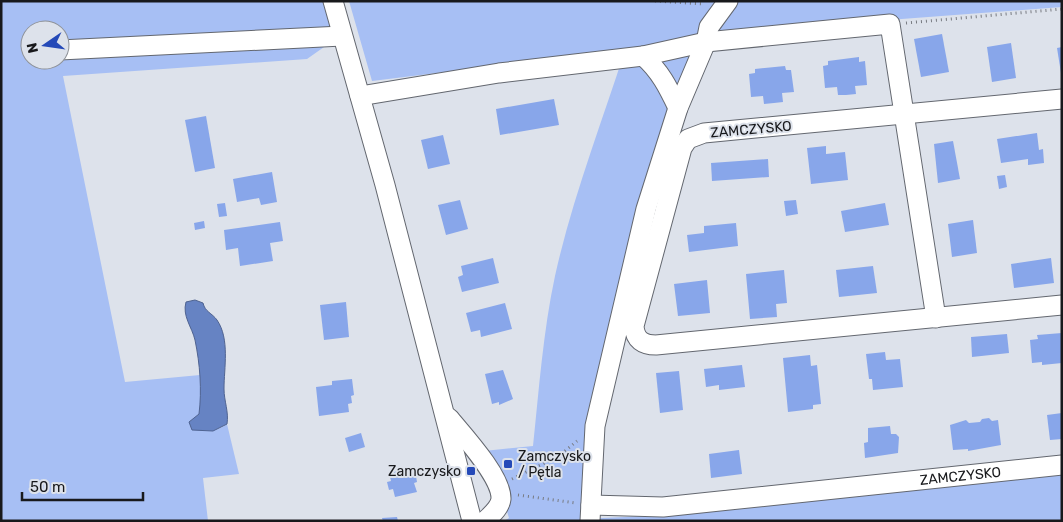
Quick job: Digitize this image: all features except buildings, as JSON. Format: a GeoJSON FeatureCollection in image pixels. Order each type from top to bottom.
{"type":"FeatureCollection","features":[{"type":"Feature","properties":{"kind":"street"},"geometry":{"type":"LineString","coordinates":[[333,1],[388,194],[472,521]]}},
{"type":"Feature","properties":{"kind":"street"},"geometry":{"type":"LineString","coordinates":[[590,513],[595,426],[646,209],[678,108],[706,42],[709,28],[728,1]]}},
{"type":"Feature","properties":{"kind":"street"},"geometry":{"type":"LineString","coordinates":[[360,96],[498,73],[643,56],[706,42],[890,24],[936,318]]}},
{"type":"Feature","properties":{"kind":"street"},"geometry":{"type":"LineString","coordinates":[[70,50],[342,36]]}},
{"type":"Feature","properties":{"kind":"street"},"geometry":{"type":"LineString","coordinates":[[643,56],[656,67],[666,81],[678,108]]}},
{"type":"Feature","properties":{"kind":"street","name":"ZAMCZYSKO"},"geometry":{"type":"LineString","coordinates":[[1062,99],[704,133],[688,139],[682,148],[635,321],[634,331],[641,342],[647,345],[656,345],[1062,305]]}},
{"type":"Feature","properties":{"kind":"street"},"geometry":{"type":"LineString","coordinates":[[444,411],[499,490],[498,506],[485,521]]}},
{"type":"Feature","properties":{"kind":"street","name":"ZAMCZYSKO"},"geometry":{"type":"LineString","coordinates":[[590,513],[1062,465]]}},
{"type":"Feature","properties":{"kind":"path"},"geometry":{"type":"LineString","coordinates":[[655,1],[707,4]]}},
{"type":"Feature","properties":{"kind":"path"},"geometry":{"type":"LineString","coordinates":[[890,24],[1062,9]]}},
{"type":"Feature","properties":{"kind":"path"},"geometry":{"type":"LineString","coordinates":[[499,490],[559,456],[595,426]]}},
{"type":"Feature","properties":{"kind":"path"},"geometry":{"type":"LineString","coordinates":[[499,490],[533,496],[590,513]]}},
{"type":"Feature","properties":{"kind":"shaded area"},"geometry":{"type":"Polygon","coordinates":[[[1,1],[324,1],[334,40],[307,59],[63,76],[125,382],[200,375],[201,395],[199,414],[190,422],[208,430],[217,429],[227,424],[239,474],[203,478],[208,521],[1,521],[1,1]]]}},
{"type":"Feature","properties":{"kind":"shaded area"},"geometry":{"type":"Polygon","coordinates":[[[349,1],[1062,1],[1062,7],[728,32],[704,27],[663,124],[636,210],[587,416],[581,519],[668,515],[1062,472],[1062,521],[504,521],[509,518],[494,468],[484,451],[533,446],[544,340],[555,276],[578,190],[625,50],[372,81],[349,1]]]}},
{"type":"Feature","properties":{"kind":"shaded area"},"geometry":{"type":"Polygon","coordinates":[[[195,300],[203,303],[217,320],[224,336],[224,389],[227,424],[213,431],[192,430],[189,422],[199,414],[200,405],[197,349],[185,312],[186,302],[195,300]]]}},
{"type":"Feature","properties":{"kind":"place","name":"Zamczysko / Pętla"},"geometry":{"type":"Point","coordinates":[508,464]}},
{"type":"Feature","properties":{"kind":"place","name":"Zamczysko"},"geometry":{"type":"Point","coordinates":[471,471]}}]}
